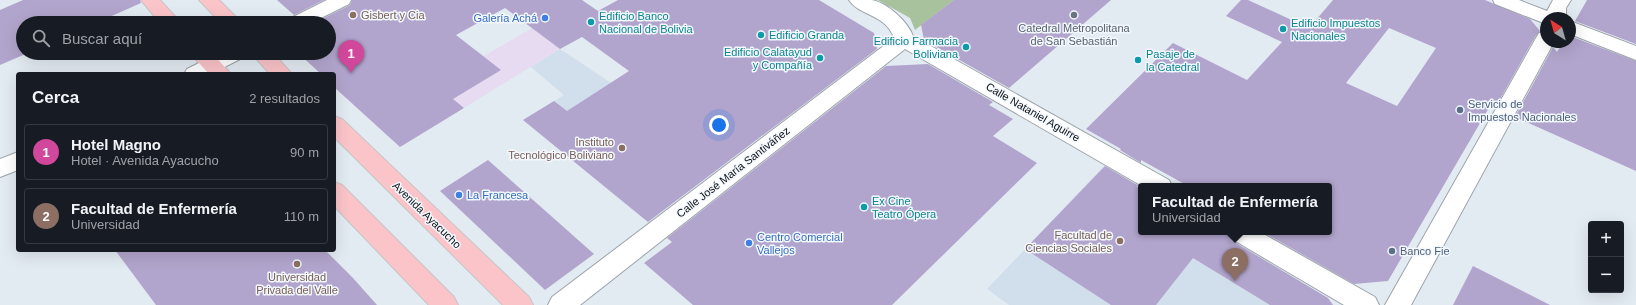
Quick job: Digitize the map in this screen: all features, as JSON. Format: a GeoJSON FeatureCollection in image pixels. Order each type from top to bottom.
{"type":"FeatureCollection","features":[{"type":"Feature","properties":{"kind":"main road"},"geometry":{"type":"LineString","coordinates":[[150,0],[165,16]]}},
{"type":"Feature","properties":{"kind":"main road"},"geometry":{"type":"LineString","coordinates":[[208,0],[225,16]]}},
{"type":"Feature","properties":{"kind":"main road"},"geometry":{"type":"LineString","coordinates":[[268,60],[280,72]]}},
{"type":"Feature","properties":{"kind":"main road","name":"Avenida Ayacucho"},"geometry":{"type":"LineString","coordinates":[[336,126],[520,305]]}},
{"type":"Feature","properties":{"kind":"main road"},"geometry":{"type":"LineString","coordinates":[[336,193],[445,305]]}},
{"type":"Feature","properties":{"kind":"street"},"geometry":{"type":"LineString","coordinates":[[310,16],[342,0]]}},
{"type":"Feature","properties":{"kind":"street"},"geometry":{"type":"LineString","coordinates":[[858,0],[896,22],[903,31],[904,40]]}},
{"type":"Feature","properties":{"kind":"street"},"geometry":{"type":"LineString","coordinates":[[1502,0],[1540,15]]}},
{"type":"Feature","properties":{"kind":"street"},"geometry":{"type":"LineString","coordinates":[[1557,12],[1557,8],[1562,0]]}},
{"type":"Feature","properties":{"kind":"street"},"geometry":{"type":"LineString","coordinates":[[1576,29],[1636,53]]}},
{"type":"Feature","properties":{"kind":"street","name":"Calle Nataniel Aguirre"},"geometry":{"type":"LineString","coordinates":[[904,40],[1156,183]]}},
{"type":"Feature","properties":{"kind":"street","name":"Calle José María Santiváñez"},"geometry":{"type":"LineString","coordinates":[[561,305],[904,40]]}},
{"type":"Feature","properties":{"kind":"street"},"geometry":{"type":"LineString","coordinates":[[1398,305],[1540,48]]}},
{"type":"Feature","properties":{"kind":"street"},"geometry":{"type":"LineString","coordinates":[[197,72],[211,64]]}},
{"type":"Feature","properties":{"kind":"street"},"geometry":{"type":"LineString","coordinates":[[0,169],[16,161]]}},
{"type":"Feature","properties":{"kind":"street"},"geometry":{"type":"LineString","coordinates":[[1245,235],[1366,305]]}},
{"type":"Feature","properties":{"kind":"shaded area"},"geometry":{"type":"Polygon","coordinates":[[[532,28],[560,49],[400,147],[343,95],[468,55],[476,50],[484,56],[532,28]]]}},
{"type":"Feature","properties":{"kind":"shaded area","name":"Instituto Tecnológico Boliviano"},"geometry":{"type":"Polygon","coordinates":[[[560,49],[611,83],[649,112],[712,167],[644,219],[523,120],[564,95],[531,67],[560,49]]]}},
{"type":"Feature","properties":{"kind":"shaded area","name":"Facultad de Ciencias Sociales"},"geometry":{"type":"Polygon","coordinates":[[[1103,167],[1138,188],[1138,235],[1149,235],[1333,305],[1009,305],[987,289],[1103,167]]]}},
{"type":"Feature","properties":{"kind":"green space"},"geometry":{"type":"Polygon","coordinates":[[[878,0],[954,0],[915,30],[910,18],[878,0]]]}},
{"type":"Feature","properties":{"kind":"building"},"geometry":{"type":"Polygon","coordinates":[[[23,0],[140,0],[141,3],[112,16],[16,16],[16,58],[0,65],[0,10],[23,0]]]}},
{"type":"Feature","properties":{"kind":"building"},"geometry":{"type":"Polygon","coordinates":[[[277,0],[324,0],[294,15],[277,0]]]}},
{"type":"Feature","properties":{"kind":"building"},"geometry":{"type":"Polygon","coordinates":[[[352,0],[582,0],[598,11],[618,0],[819,0],[874,33],[877,49],[648,222],[523,120],[554,101],[567,111],[629,71],[582,37],[560,49],[505,8],[456,35],[501,70],[453,99],[464,108],[400,147],[336,89],[336,72],[319,72],[306,60],[336,60],[336,16],[328,16],[350,5],[352,0]]]}},
{"type":"Feature","properties":{"kind":"building","name":"Edificio Farmacia Boliviana"},"geometry":{"type":"Polygon","coordinates":[[[954,0],[1111,0],[1009,88],[924,40],[921,25],[954,0]]]}},
{"type":"Feature","properties":{"kind":"building"},"geometry":{"type":"Polygon","coordinates":[[[1241,0],[1248,0],[1309,28],[1333,0],[1485,0],[1530,19],[1540,31],[1535,37],[1495,108],[1490,106],[1388,281],[1354,284],[1268,235],[1332,235],[1332,183],[1183,183],[1141,160],[1141,163],[1120,150],[1121,149],[1086,129],[1173,43],[1247,80],[1282,42],[1226,16],[1241,0]],[[1389,28],[1346,83],[1397,106],[1436,48],[1389,28]]]}},
{"type":"Feature","properties":{"kind":"building"},"geometry":{"type":"Polygon","coordinates":[[[1587,0],[1636,0],[1636,44],[1576,21],[1587,0]]]}},
{"type":"Feature","properties":{"kind":"building"},"geometry":{"type":"Polygon","coordinates":[[[1576,38],[1636,61],[1636,171],[1515,117],[1552,48],[1557,52],[1559,48],[1576,48],[1576,38]]]}},
{"type":"Feature","properties":{"kind":"building"},"geometry":{"type":"Polygon","coordinates":[[[928,64],[993,102],[989,105],[1013,119],[993,136],[1037,163],[892,305],[693,305],[644,263],[672,242],[667,238],[886,66],[928,64]]]}},
{"type":"Feature","properties":{"kind":"building"},"geometry":{"type":"Polygon","coordinates":[[[488,160],[594,254],[545,290],[440,191],[488,160]]]}},
{"type":"Feature","properties":{"kind":"building","name":"Facultad de Ciencias Sociales"},"geometry":{"type":"Polygon","coordinates":[[[1105,166],[1138,185],[1136,186],[1138,187],[1138,235],[1228,235],[1231,240],[1328,298],[1333,305],[1270,305],[1193,258],[1156,305],[1111,305],[1025,249],[1105,166]]]}},
{"type":"Feature","properties":{"kind":"building"},"geometry":{"type":"Polygon","coordinates":[[[116,252],[327,252],[377,305],[156,305],[116,252]]]}},
{"type":"Feature","properties":{"kind":"building"},"geometry":{"type":"Polygon","coordinates":[[[1473,266],[1550,305],[1453,305],[1473,266]]]}},
{"type":"Feature","properties":{"kind":"place","name":"Gisbert y Cia"},"geometry":{"type":"Point","coordinates":[353,15]}},
{"type":"Feature","properties":{"kind":"place","name":"Catedral Metropolitana de San Sebastián"},"geometry":{"type":"Point","coordinates":[1074,15]}},
{"type":"Feature","properties":{"kind":"place","name":"Galería Achá"},"geometry":{"type":"Point","coordinates":[545,18]}},
{"type":"Feature","properties":{"kind":"place","name":"Edificio Banco Nacional de Bolivia"},"geometry":{"type":"Point","coordinates":[591,22]}},
{"type":"Feature","properties":{"kind":"place","name":"Edificio Impuestos Nacionales"},"geometry":{"type":"Point","coordinates":[1283,29]}},
{"type":"Feature","properties":{"kind":"place","name":"Edificio Granda"},"geometry":{"type":"Point","coordinates":[761,35]}},
{"type":"Feature","properties":{"kind":"place","name":"Edificio Farmacia Boliviana"},"geometry":{"type":"Point","coordinates":[966,47]}},
{"type":"Feature","properties":{"kind":"place","name":"Edificio Calatayud y Compañía"},"geometry":{"type":"Point","coordinates":[820,58]}},
{"type":"Feature","properties":{"kind":"place","name":"Pasaje de la Catedral"},"geometry":{"type":"Point","coordinates":[1138,60]}},
{"type":"Feature","properties":{"kind":"place","name":"Hotel Magno"},"geometry":{"type":"Point","coordinates":[351,73]}},
{"type":"Feature","properties":{"kind":"place","name":"Servicio de Impuestos Nacionales"},"geometry":{"type":"Point","coordinates":[1460,110]}},
{"type":"Feature","properties":{"kind":"place","name":"Instituto Tecnológico Boliviano"},"geometry":{"type":"Point","coordinates":[622,148]}},
{"type":"Feature","properties":{"kind":"place","name":"La Francesa"},"geometry":{"type":"Point","coordinates":[459,195]}},
{"type":"Feature","properties":{"kind":"place","name":"Ex Cine Teatro Ópera"},"geometry":{"type":"Point","coordinates":[864,207]}},
{"type":"Feature","properties":{"kind":"place","name":"Facultad de Ciencias Sociales"},"geometry":{"type":"Point","coordinates":[1120,241]}},
{"type":"Feature","properties":{"kind":"place","name":"Centro Comercial Vallejos"},"geometry":{"type":"Point","coordinates":[749,243]}},
{"type":"Feature","properties":{"kind":"place","name":"Banco Fie"},"geometry":{"type":"Point","coordinates":[1392,251]}},
{"type":"Feature","properties":{"kind":"place","name":"Universidad Privada del Valle"},"geometry":{"type":"Point","coordinates":[297,264]}},
{"type":"Feature","properties":{"kind":"place","name":"Facultad de Enfermería"},"geometry":{"type":"Point","coordinates":[1235,281]}}]}
